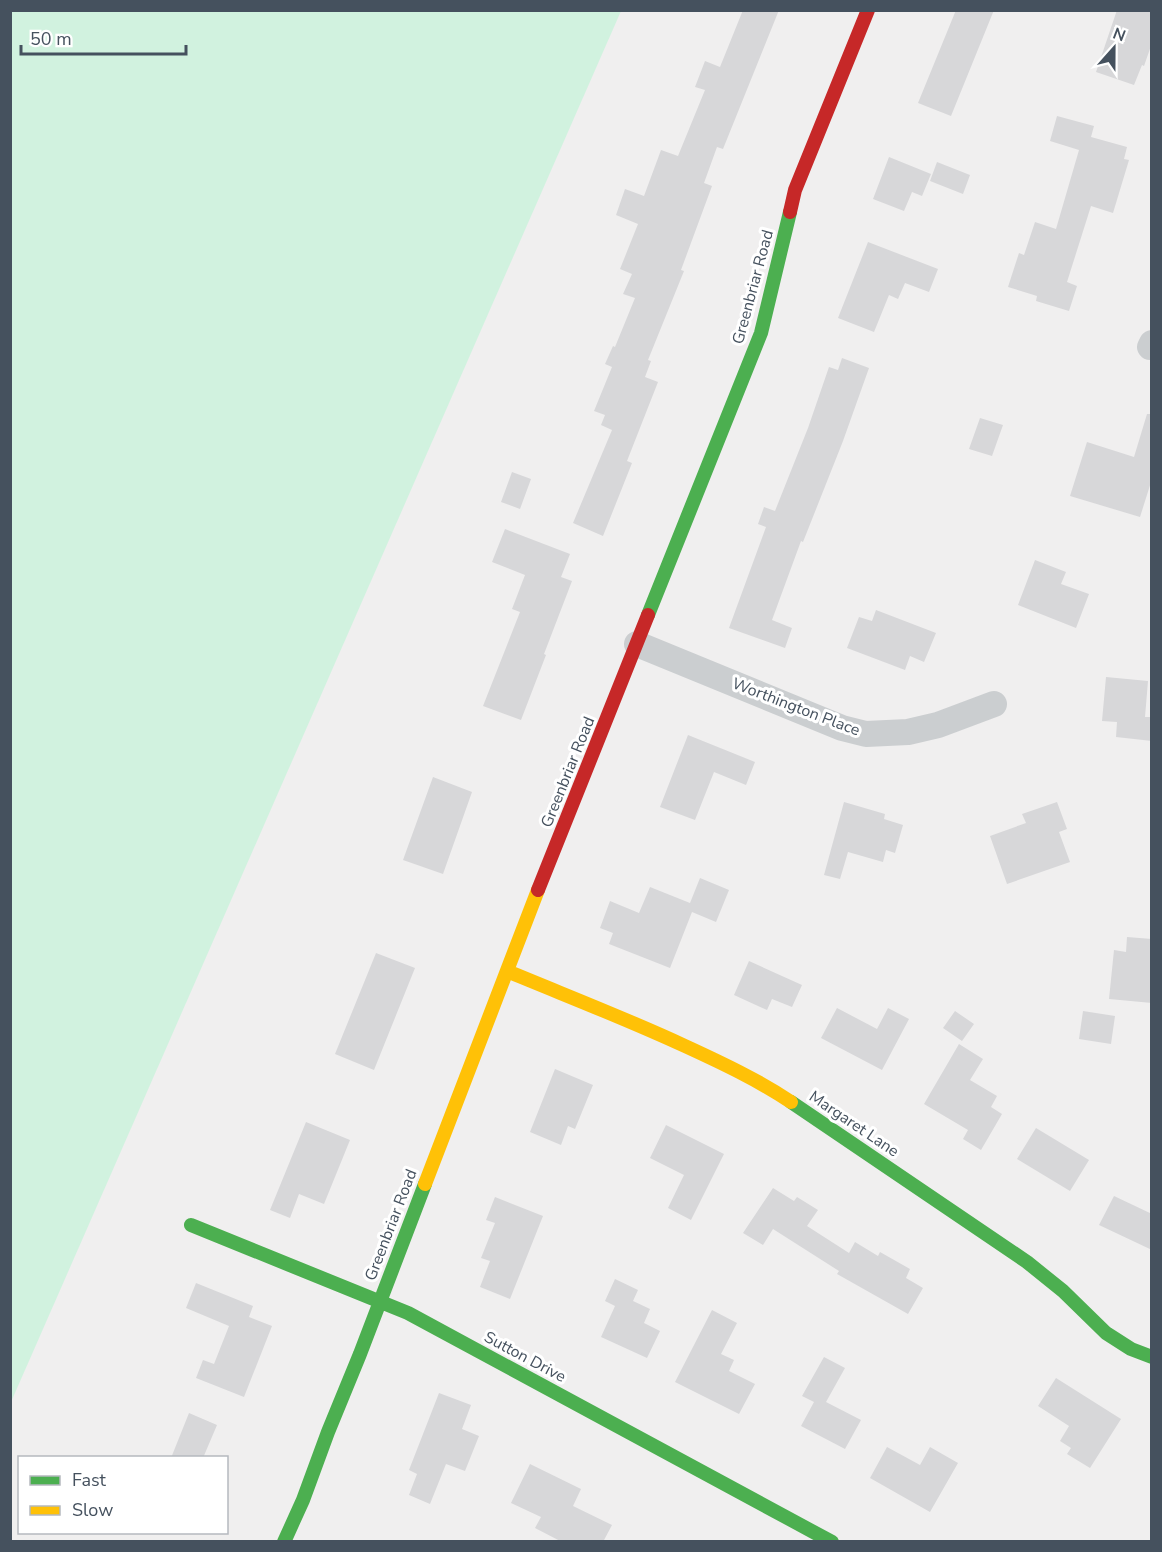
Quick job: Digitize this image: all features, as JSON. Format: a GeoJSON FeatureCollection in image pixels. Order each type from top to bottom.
{"type":"FeatureCollection","features":[{"type":"Feature","properties":{"kind":"street","name":"Greenbriar Road"},"geometry":{"type":"LineString","coordinates":[[284,1542],[303,1500],[537,891],[761,333],[795,190],[868,10]]}},
{"type":"Feature","properties":{"kind":"street","name":"Worthington Place"},"geometry":{"type":"LineString","coordinates":[[637,644],[842,728],[866,734],[923,730],[994,704]]}},
{"type":"Feature","properties":{"kind":"street","name":"Margaret Lane"},"geometry":{"type":"LineString","coordinates":[[507,972],[697,1050],[771,1089],[1027,1262],[1063,1291],[1107,1333],[1131,1349],[1152,1357]]}},
{"type":"Feature","properties":{"kind":"street","name":"Sutton Drive"},"geometry":{"type":"LineString","coordinates":[[191,1225],[408,1313],[832,1542]]}},
{"type":"Feature","properties":{"kind":"green space"},"geometry":{"type":"Polygon","coordinates":[[[10,11],[621,11],[11,1402],[10,11]]]}},
{"type":"Feature","properties":{"kind":"building"},"geometry":{"type":"Polygon","coordinates":[[[743,10],[779,10],[723,149],[717,147],[704,183],[712,186],[681,270],[684,271],[648,360],[651,361],[645,377],[658,382],[627,461],[632,463],[603,536],[573,523],[612,430],[601,425],[605,415],[594,411],[612,367],[605,364],[613,346],[615,347],[635,298],[623,294],[632,274],[620,269],[638,224],[616,215],[625,189],[644,196],[661,150],[678,156],[705,90],[695,87],[705,61],[720,67],[743,10]]]}},
{"type":"Feature","properties":{"kind":"building"},"geometry":{"type":"Polygon","coordinates":[[[956,10],[994,10],[951,116],[918,103],[956,10]]]}},
{"type":"Feature","properties":{"kind":"building"},"geometry":{"type":"Polygon","coordinates":[[[1117,10],[1152,10],[1152,43],[1134,85],[1096,72],[1117,10]]]}},
{"type":"Feature","properties":{"kind":"building"},"geometry":{"type":"Polygon","coordinates":[[[1057,116],[1094,126],[1091,137],[1127,147],[1124,159],[1129,160],[1113,213],[1091,206],[1067,282],[1077,286],[1069,311],[1036,301],[1037,296],[1008,287],[1019,253],[1024,255],[1035,222],[1056,229],[1079,150],[1050,141],[1057,116]]]}},
{"type":"Feature","properties":{"kind":"building"},"geometry":{"type":"Polygon","coordinates":[[[889,157],[931,174],[922,196],[912,192],[904,211],[873,199],[889,157]]]}},
{"type":"Feature","properties":{"kind":"building"},"geometry":{"type":"Polygon","coordinates":[[[937,162],[970,175],[963,194],[930,181],[937,162]]]}},
{"type":"Feature","properties":{"kind":"building"},"geometry":{"type":"Polygon","coordinates":[[[868,242],[938,269],[929,292],[905,283],[898,299],[889,295],[874,332],[838,318],[868,242]]]}},
{"type":"Feature","properties":{"kind":"building"},"geometry":{"type":"Polygon","coordinates":[[[842,358],[869,368],[843,441],[803,542],[801,541],[772,620],[792,628],[785,648],[729,628],[766,527],[758,524],[764,507],[775,511],[829,367],[838,370],[842,358]]]}},
{"type":"Feature","properties":{"kind":"building"},"geometry":{"type":"Polygon","coordinates":[[[1147,414],[1152,414],[1152,479],[1140,517],[1070,496],[1087,442],[1134,457],[1147,414]]]}},
{"type":"Feature","properties":{"kind":"building"},"geometry":{"type":"Polygon","coordinates":[[[980,418],[1003,425],[992,456],[969,449],[980,418]]]}},
{"type":"Feature","properties":{"kind":"building"},"geometry":{"type":"Polygon","coordinates":[[[512,472],[531,479],[520,509],[501,502],[512,472]]]}},
{"type":"Feature","properties":{"kind":"building"},"geometry":{"type":"Polygon","coordinates":[[[505,529],[570,554],[561,577],[572,581],[521,720],[483,706],[520,612],[512,609],[525,575],[492,562],[505,529]]]}},
{"type":"Feature","properties":{"kind":"building"},"geometry":{"type":"Polygon","coordinates":[[[1035,560],[1066,572],[1061,584],[1089,594],[1076,628],[1018,605],[1035,560]]]}},
{"type":"Feature","properties":{"kind":"building"},"geometry":{"type":"Polygon","coordinates":[[[876,610],[936,633],[924,662],[910,656],[905,670],[847,648],[859,617],[872,621],[876,610]]]}},
{"type":"Feature","properties":{"kind":"building"},"geometry":{"type":"Polygon","coordinates":[[[1106,677],[1148,681],[1145,717],[1152,717],[1152,741],[1116,737],[1117,722],[1102,721],[1106,677]]]}},
{"type":"Feature","properties":{"kind":"building"},"geometry":{"type":"Polygon","coordinates":[[[688,735],[755,762],[746,785],[714,772],[695,820],[660,807],[688,735]]]}},
{"type":"Feature","properties":{"kind":"building"},"geometry":{"type":"Polygon","coordinates":[[[433,777],[472,792],[443,874],[403,860],[433,777]]]}},
{"type":"Feature","properties":{"kind":"building"},"geometry":{"type":"Polygon","coordinates":[[[844,802],[885,814],[884,819],[903,825],[895,853],[886,850],[883,862],[848,852],[840,879],[824,875],[844,802]]]}},
{"type":"Feature","properties":{"kind":"building"},"geometry":{"type":"Polygon","coordinates":[[[1057,802],[1067,829],[1059,832],[1070,862],[1007,884],[990,836],[1026,823],[1022,814],[1057,802]]]}},
{"type":"Feature","properties":{"kind":"building"},"geometry":{"type":"Polygon","coordinates":[[[700,878],[729,890],[716,922],[692,912],[670,968],[609,944],[613,933],[600,928],[610,901],[639,913],[650,887],[690,903],[700,878]]]}},
{"type":"Feature","properties":{"kind":"building"},"geometry":{"type":"Polygon","coordinates":[[[1127,937],[1152,939],[1152,1003],[1109,999],[1114,950],[1126,952],[1127,937]]]}},
{"type":"Feature","properties":{"kind":"building"},"geometry":{"type":"Polygon","coordinates":[[[376,953],[415,968],[374,1070],[335,1054],[376,953]]]}},
{"type":"Feature","properties":{"kind":"building"},"geometry":{"type":"Polygon","coordinates":[[[749,961],[802,985],[792,1007],[772,999],[767,1010],[734,995],[749,961]]]}},
{"type":"Feature","properties":{"kind":"building"},"geometry":{"type":"Polygon","coordinates":[[[837,1008],[877,1029],[888,1008],[909,1019],[882,1070],[821,1038],[837,1008]]]}},
{"type":"Feature","properties":{"kind":"building"},"geometry":{"type":"Polygon","coordinates":[[[955,1011],[974,1024],[962,1041],[943,1028],[955,1011]]]}},
{"type":"Feature","properties":{"kind":"building"},"geometry":{"type":"Polygon","coordinates":[[[1083,1011],[1115,1016],[1111,1044],[1079,1039],[1083,1011]]]}},
{"type":"Feature","properties":{"kind":"building"},"geometry":{"type":"Polygon","coordinates":[[[959,1044],[983,1059],[970,1080],[997,1096],[991,1107],[1002,1114],[981,1150],[963,1139],[968,1130],[924,1104],[959,1044]]]}},
{"type":"Feature","properties":{"kind":"building"},"geometry":{"type":"Polygon","coordinates":[[[555,1069],[593,1085],[575,1129],[568,1126],[561,1145],[530,1132],[555,1069]]]}},
{"type":"Feature","properties":{"kind":"building"},"geometry":{"type":"Polygon","coordinates":[[[306,1122],[350,1140],[324,1204],[299,1194],[290,1218],[270,1210],[306,1122]]]}},
{"type":"Feature","properties":{"kind":"building"},"geometry":{"type":"Polygon","coordinates":[[[666,1125],[724,1154],[691,1220],[668,1208],[684,1175],[650,1158],[666,1125]]]}},
{"type":"Feature","properties":{"kind":"building"},"geometry":{"type":"Polygon","coordinates":[[[1036,1128],[1089,1160],[1070,1191],[1017,1159],[1036,1128]]]}},
{"type":"Feature","properties":{"kind":"building"},"geometry":{"type":"Polygon","coordinates":[[[773,1188],[794,1201],[797,1197],[818,1210],[807,1226],[849,1253],[855,1242],[878,1256],[880,1252],[910,1269],[906,1278],[923,1288],[908,1314],[837,1274],[839,1271],[773,1229],[763,1245],[743,1233],[773,1188]]]}},
{"type":"Feature","properties":{"kind":"building"},"geometry":{"type":"Polygon","coordinates":[[[1114,1196],[1152,1214],[1152,1250],[1099,1225],[1114,1196]]]}},
{"type":"Feature","properties":{"kind":"building"},"geometry":{"type":"Polygon","coordinates":[[[495,1197],[543,1216],[510,1299],[480,1287],[490,1261],[481,1258],[495,1223],[486,1220],[495,1197]]]}},
{"type":"Feature","properties":{"kind":"building"},"geometry":{"type":"Polygon","coordinates":[[[615,1279],[638,1290],[633,1301],[650,1309],[644,1323],[660,1331],[647,1358],[601,1337],[615,1306],[605,1301],[615,1279]]]}},
{"type":"Feature","properties":{"kind":"building"},"geometry":{"type":"Polygon","coordinates":[[[196,1283],[253,1306],[249,1317],[272,1326],[244,1397],[196,1378],[203,1360],[214,1364],[229,1326],[186,1308],[196,1283]]]}},
{"type":"Feature","properties":{"kind":"building"},"geometry":{"type":"Polygon","coordinates":[[[712,1310],[737,1323],[721,1354],[734,1360],[729,1371],[755,1384],[739,1414],[675,1382],[712,1310]]]}},
{"type":"Feature","properties":{"kind":"building"},"geometry":{"type":"Polygon","coordinates":[[[824,1357],[845,1368],[826,1402],[861,1420],[845,1449],[801,1426],[814,1402],[802,1396],[824,1357]]]}},
{"type":"Feature","properties":{"kind":"building"},"geometry":{"type":"Polygon","coordinates":[[[1056,1378],[1121,1419],[1090,1468],[1067,1454],[1071,1448],[1060,1441],[1069,1426],[1038,1406],[1056,1378]]]}},
{"type":"Feature","properties":{"kind":"building"},"geometry":{"type":"Polygon","coordinates":[[[439,1393],[471,1405],[462,1429],[479,1436],[465,1471],[446,1464],[430,1504],[409,1495],[417,1474],[409,1470],[439,1393]]]}},
{"type":"Feature","properties":{"kind":"building"},"geometry":{"type":"Polygon","coordinates":[[[189,1413],[217,1425],[204,1456],[172,1456],[189,1413]]]}},
{"type":"Feature","properties":{"kind":"building"},"geometry":{"type":"Polygon","coordinates":[[[887,1447],[920,1465],[930,1447],[958,1463],[930,1512],[870,1478],[887,1447]]]}},
{"type":"Feature","properties":{"kind":"building"},"geometry":{"type":"Polygon","coordinates":[[[530,1464],[581,1489],[573,1506],[612,1525],[603,1542],[562,1542],[535,1528],[541,1517],[511,1503],[530,1464]]]}},
{"type":"Feature","properties":{"kind":"traffic: fast"},"geometry":{"type":"LineString","coordinates":[[648,615],[761,333],[790,212]]}},
{"type":"Feature","properties":{"kind":"traffic: fast"},"geometry":{"type":"LineString","coordinates":[[791,1102],[1027,1262],[1063,1291],[1106,1333],[1131,1349],[1152,1357]]}},
{"type":"Feature","properties":{"kind":"traffic: fast"},"geometry":{"type":"LineString","coordinates":[[284,1542],[303,1500],[425,1184]]}},
{"type":"Feature","properties":{"kind":"traffic: fast"},"geometry":{"type":"LineString","coordinates":[[191,1225],[408,1313],[832,1542]]}},
{"type":"Feature","properties":{"kind":"traffic: slow"},"geometry":{"type":"LineString","coordinates":[[425,1184],[538,890]]}},
{"type":"Feature","properties":{"kind":"traffic: slow"},"geometry":{"type":"LineString","coordinates":[[507,971],[685,1046],[753,1079],[791,1102]]}},
{"type":"Feature","properties":{"kind":"traffic: jam"},"geometry":{"type":"LineString","coordinates":[[790,212],[795,190],[868,10]]}},
{"type":"Feature","properties":{"kind":"traffic: jam"},"geometry":{"type":"LineString","coordinates":[[538,890],[648,615]]}}]}
